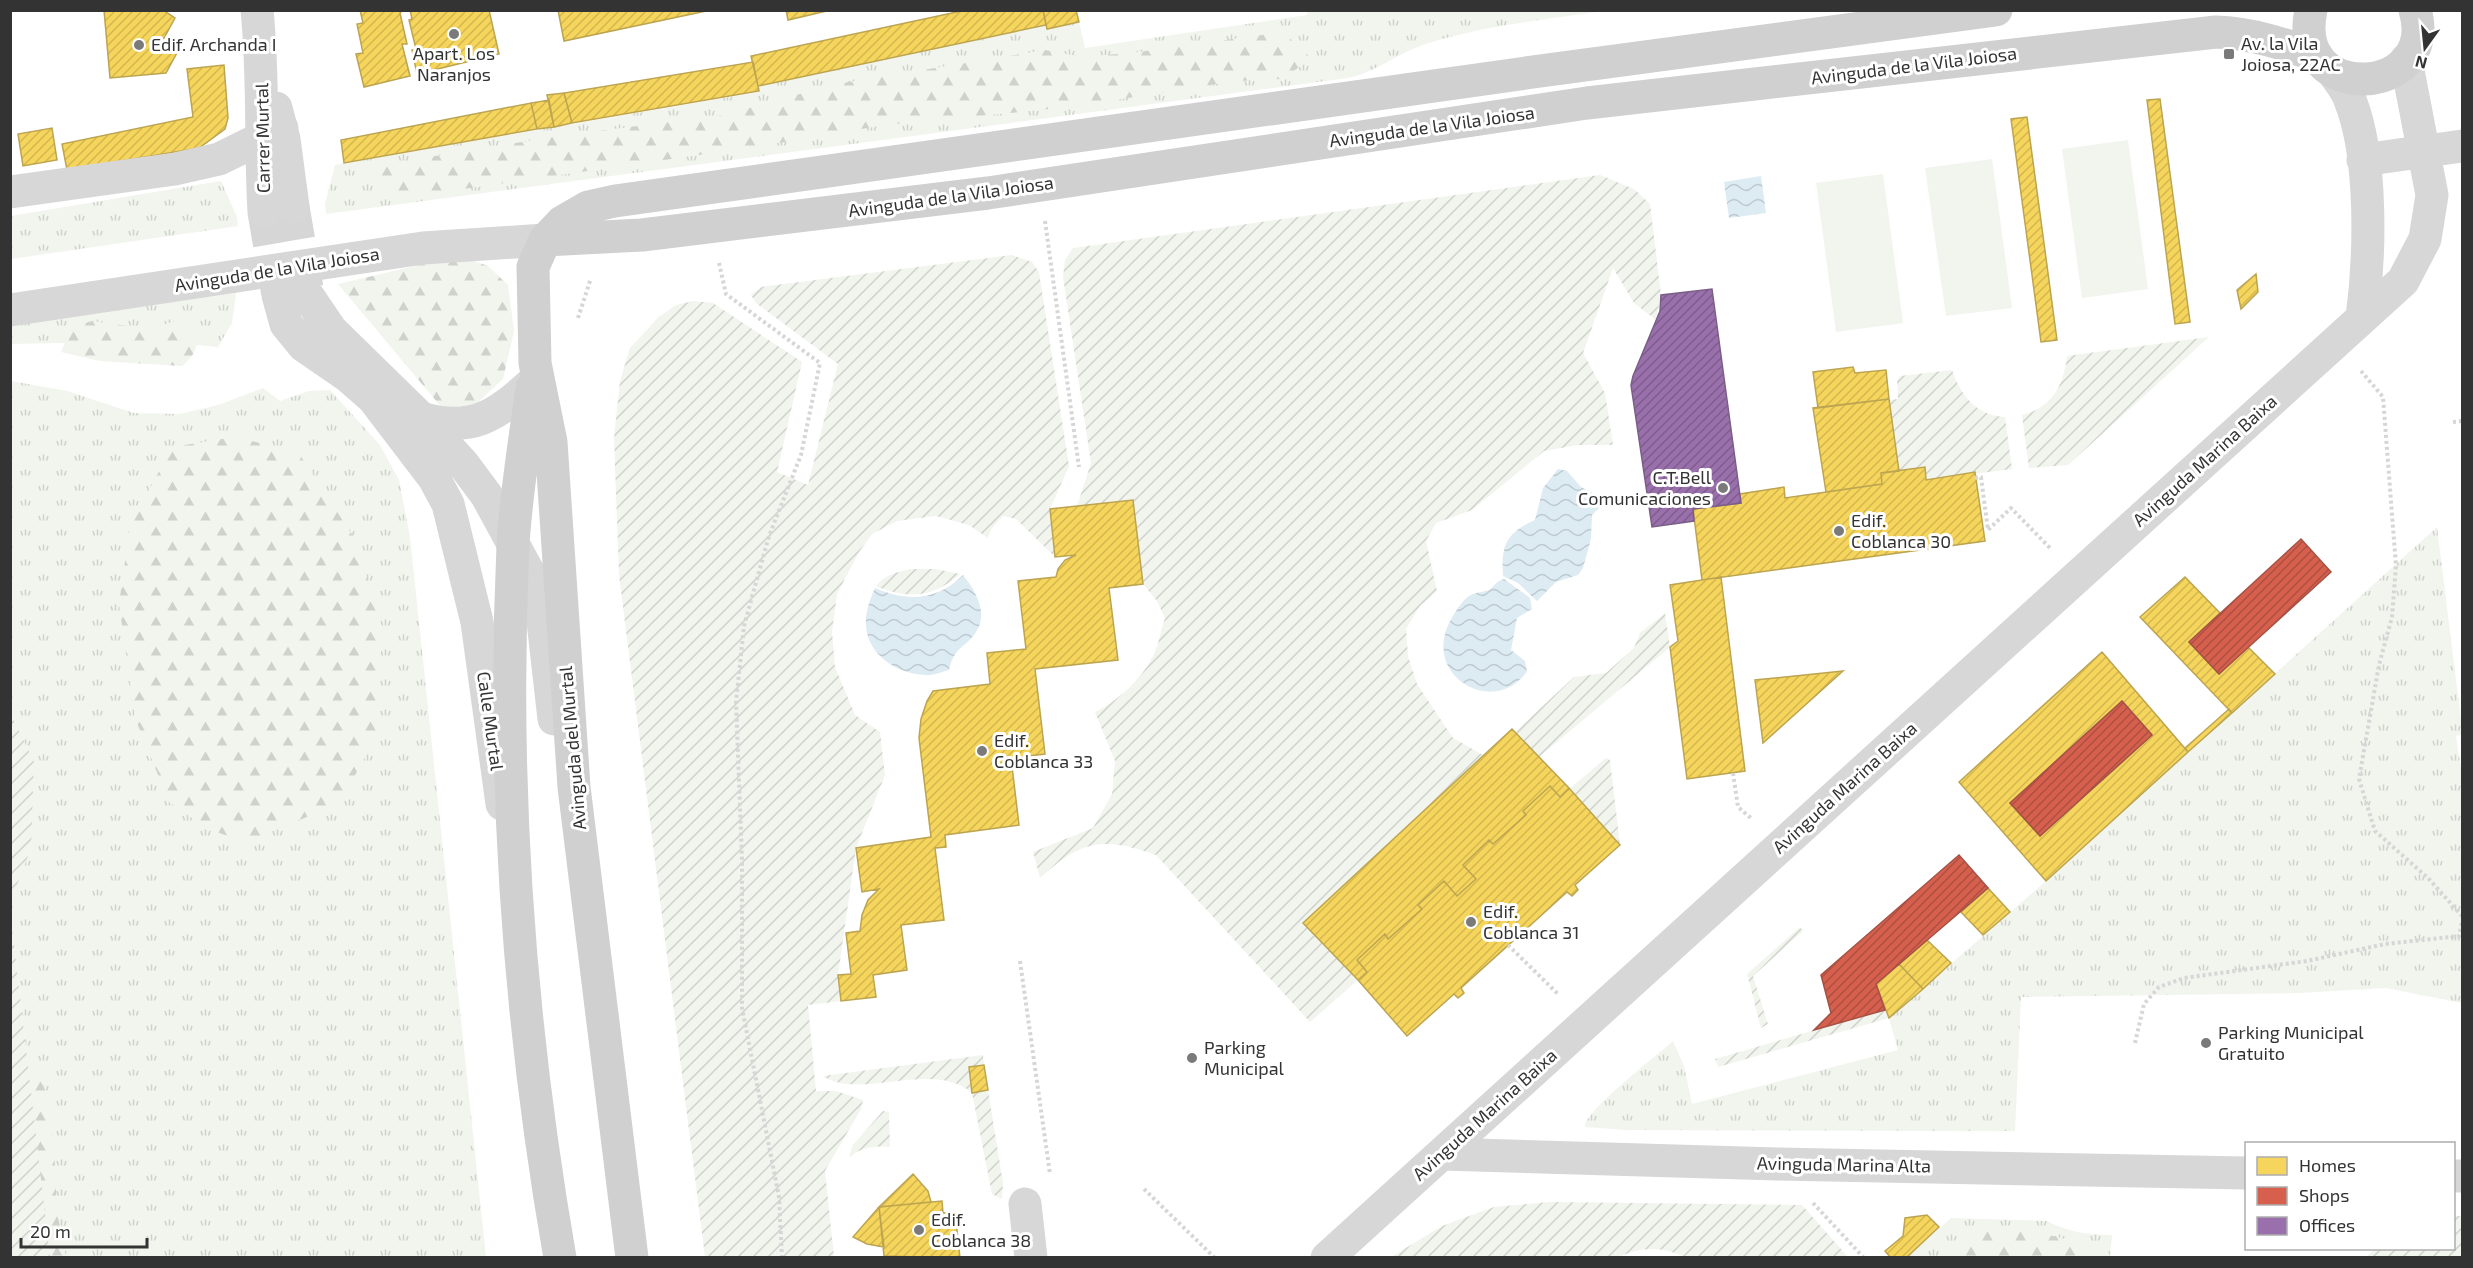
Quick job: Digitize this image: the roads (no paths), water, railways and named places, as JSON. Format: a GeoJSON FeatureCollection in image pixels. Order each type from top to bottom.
{"type":"FeatureCollection","features":[{"type":"Feature","properties":{"kind":"main road"},"geometry":{"type":"LineString","coordinates":[[545,240],[562,222],[588,207],[615,201],[1526,73],[1996,10]]}},
{"type":"Feature","properties":{"kind":"main road"},"geometry":{"type":"LineString","coordinates":[[2311,10],[2309,34],[2325,64]]}},
{"type":"Feature","properties":{"kind":"main road"},"geometry":{"type":"LineString","coordinates":[[2406,60],[2412,51],[2424,16]]}},
{"type":"Feature","properties":{"kind":"main road","name":"Avinguda de la Vila Joiosa"},"geometry":{"type":"LineString","coordinates":[[545,240],[642,235],[976,195],[1587,103],[2216,32],[2249,35],[2325,64],[2348,79],[2364,81],[2380,78],[2394,71],[2406,60]]}},
{"type":"Feature","properties":{"kind":"main road","name":"Avinguda del Murtal"},"geometry":{"type":"LineString","coordinates":[[545,240],[533,267],[534,373],[551,441],[574,787],[632,1257]]}},
{"type":"Feature","properties":{"kind":"main road","name":"Calle Murtal"},"geometry":{"type":"LineString","coordinates":[[514,880],[511,649],[513,544],[534,373]]}},
{"type":"Feature","properties":{"kind":"main road"},"geometry":{"type":"LineString","coordinates":[[514,880],[523,982],[560,1257]]}},
{"type":"Feature","properties":{"kind":"street","name":"Carrer Murtal"},"geometry":{"type":"LineString","coordinates":[[257,10],[279,209]]}},
{"type":"Feature","properties":{"kind":"street","name":"Avinguda Marina Baixa"},"geometry":{"type":"LineString","coordinates":[[1327,1257],[2403,282],[2425,239],[2432,195],[2406,60]]}},
{"type":"Feature","properties":{"kind":"street"},"geometry":{"type":"LineString","coordinates":[[2325,64],[2350,99],[2363,160],[2368,220],[2368,272],[2362,318]]}},
{"type":"Feature","properties":{"kind":"street"},"geometry":{"type":"LineString","coordinates":[[10,192],[176,169],[219,159],[271,134]]}},
{"type":"Feature","properties":{"kind":"street"},"geometry":{"type":"LineString","coordinates":[[2363,160],[2463,146]]}},
{"type":"Feature","properties":{"kind":"street","name":"Avinguda de la Vila Joiosa"},"geometry":{"type":"LineString","coordinates":[[10,310],[423,248],[545,240]]}},
{"type":"Feature","properties":{"kind":"street","name":"Calle Murtal"},"geometry":{"type":"LineString","coordinates":[[514,880],[494,757],[477,622],[448,504],[434,478],[373,398],[349,377],[304,346],[286,324],[293,296],[421,418],[481,489],[513,544],[530,575],[541,604],[556,738],[574,787]]}},
{"type":"Feature","properties":{"kind":"street"},"geometry":{"type":"LineString","coordinates":[[421,418],[443,425],[478,421],[500,410],[534,373]]}},
{"type":"Feature","properties":{"kind":"street","name":"Avinguda Marina Alta"},"geometry":{"type":"LineString","coordinates":[[1442,1154],[1777,1164],[2245,1173]]}},
{"type":"Feature","properties":{"kind":"street"},"geometry":{"type":"LineString","coordinates":[[1024,1204],[1031,1257]]}},
{"type":"Feature","properties":{"kind":"water"},"geometry":{"type":"Polygon","coordinates":[[[1761,176],[1766,213],[1729,218],[1724,182],[1761,176]]]}},
{"type":"Feature","properties":{"kind":"water"},"geometry":{"type":"Polygon","coordinates":[[[1558,469],[1567,471],[1581,487],[1603,498],[1602,505],[1592,515],[1591,539],[1583,568],[1578,575],[1556,582],[1537,601],[1518,583],[1503,576],[1503,556],[1507,541],[1512,535],[1535,520],[1543,488],[1558,469]]]}},
{"type":"Feature","properties":{"kind":"water"},"geometry":{"type":"Polygon","coordinates":[[[963,575],[979,602],[980,625],[954,656],[949,670],[931,675],[915,674],[895,667],[878,654],[868,636],[866,625],[867,611],[875,588],[899,596],[921,596],[943,590],[963,575]]]}},
{"type":"Feature","properties":{"kind":"water"},"geometry":{"type":"Polygon","coordinates":[[[1504,579],[1530,598],[1532,609],[1517,618],[1511,650],[1525,661],[1527,671],[1513,685],[1497,691],[1480,691],[1464,684],[1452,672],[1445,657],[1444,638],[1453,616],[1465,599],[1473,594],[1489,590],[1504,579]]]}},
{"type":"Feature","properties":{"kind":"tunnel"},"geometry":{"type":"LineString","coordinates":[[293,207],[308,294]]}},
{"type":"Feature","properties":{"kind":"tunnel"},"geometry":{"type":"LineString","coordinates":[[264,212],[278,295]]}},
{"type":"Feature","properties":{"kind":"place","name":"Apart. Los Naranjos"},"geometry":{"type":"Point","coordinates":[454,34]}},
{"type":"Feature","properties":{"kind":"place","name":"Edif. Archanda I"},"geometry":{"type":"Point","coordinates":[139,45]}},
{"type":"Feature","properties":{"kind":"place","name":"Av. la Vila Joiosa, 22AC"},"geometry":{"type":"Point","coordinates":[2229,54]}},
{"type":"Feature","properties":{"kind":"place","name":"C.T.Bell Comunicaciones"},"geometry":{"type":"Point","coordinates":[1723,488]}},
{"type":"Feature","properties":{"kind":"place","name":"Edif. Coblanca 30"},"geometry":{"type":"Point","coordinates":[1839,531]}},
{"type":"Feature","properties":{"kind":"place","name":"Edif. Coblanca 33"},"geometry":{"type":"Point","coordinates":[982,751]}},
{"type":"Feature","properties":{"kind":"place","name":"Edif. Coblanca 31"},"geometry":{"type":"Point","coordinates":[1471,922]}},
{"type":"Feature","properties":{"kind":"place","name":"Parking Municipal Gratuito"},"geometry":{"type":"Point","coordinates":[2206,1043]}},
{"type":"Feature","properties":{"kind":"place","name":"Parking Municipal"},"geometry":{"type":"Point","coordinates":[1192,1058]}},
{"type":"Feature","properties":{"kind":"place","name":"Edif. Coblanca 38"},"geometry":{"type":"Point","coordinates":[919,1230]}}]}
